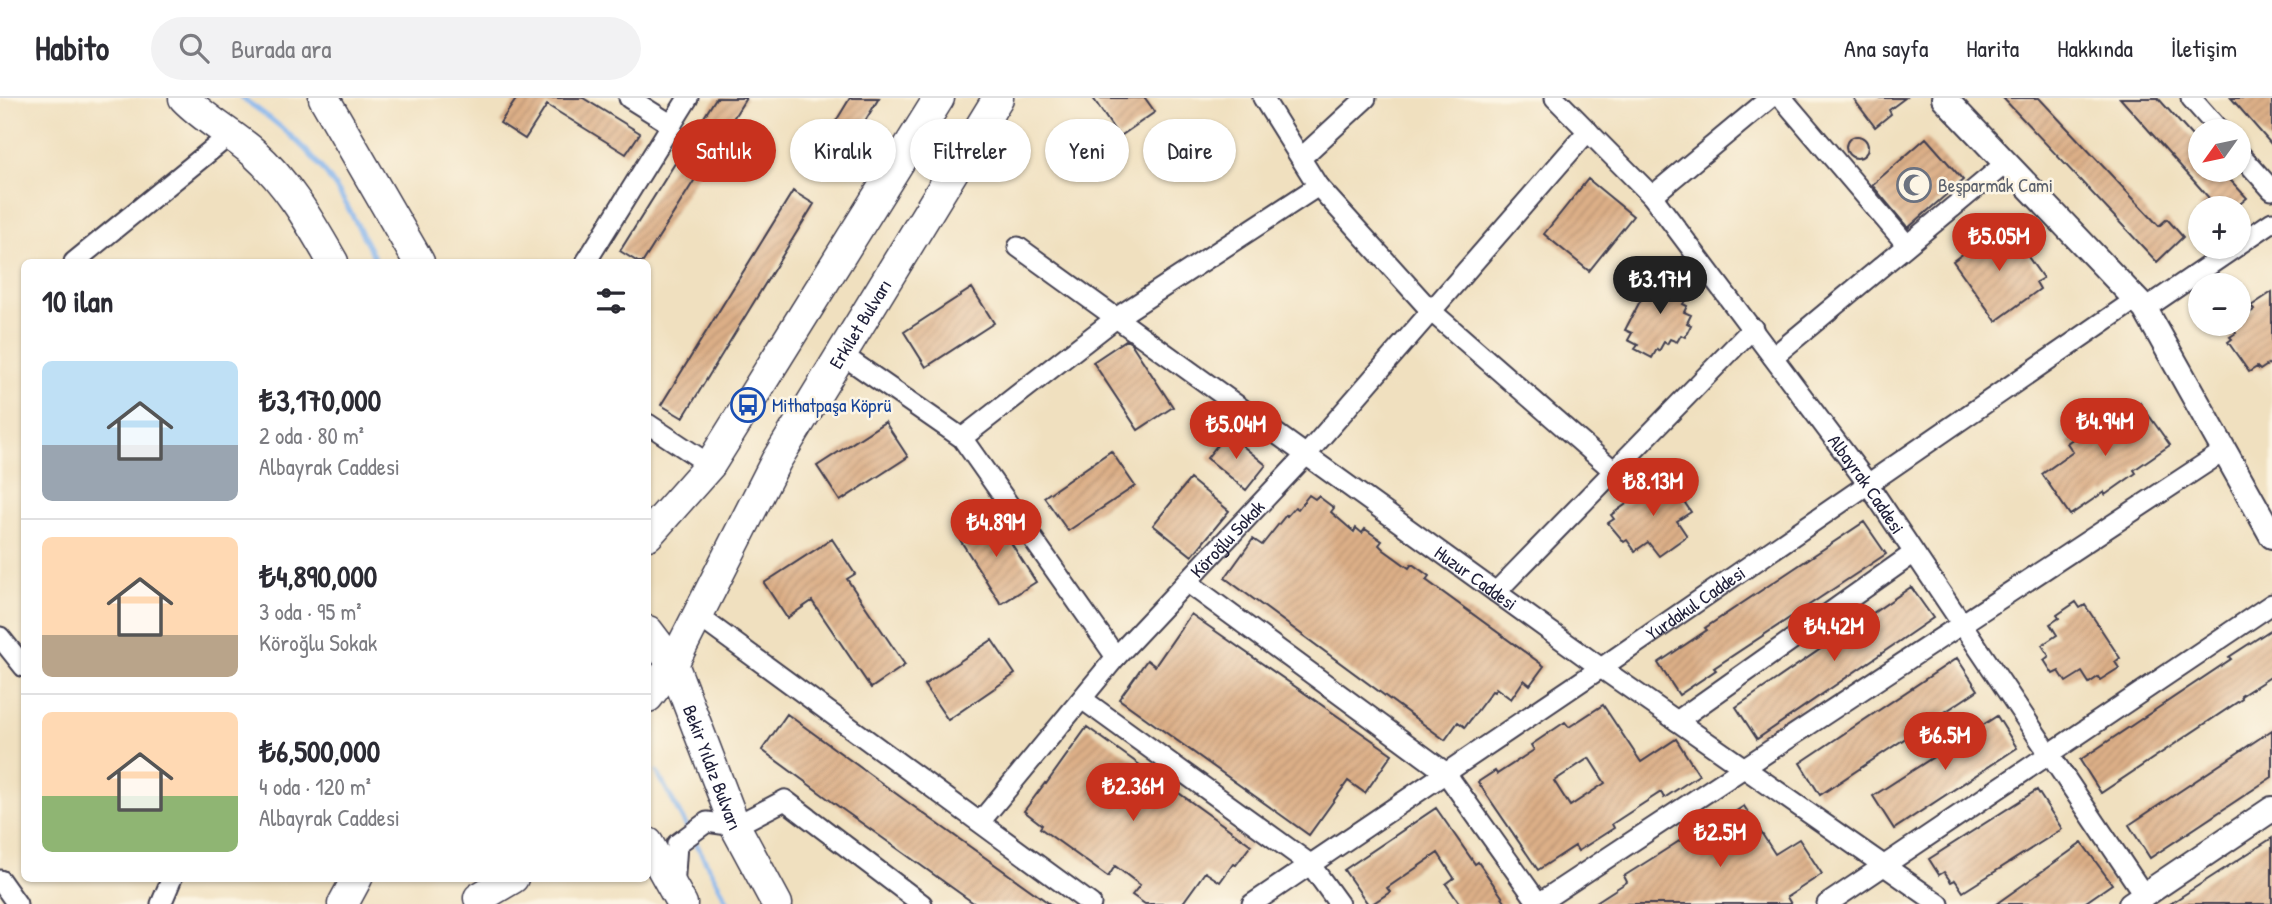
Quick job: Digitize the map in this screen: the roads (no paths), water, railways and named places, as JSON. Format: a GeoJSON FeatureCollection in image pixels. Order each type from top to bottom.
{"type":"FeatureCollection","features":[{"type":"Feature","properties":{"kind":"main road"},"geometry":{"type":"LineString","coordinates":[[313,98],[346,137]]}},
{"type":"Feature","properties":{"kind":"main road"},"geometry":{"type":"LineString","coordinates":[[324,98],[417,259]]}},
{"type":"Feature","properties":{"kind":"main road"},"geometry":{"type":"LineString","coordinates":[[651,532],[710,465],[939,98]]}},
{"type":"Feature","properties":{"kind":"main road","name":"Erkilet Bulvarı"},"geometry":{"type":"LineString","coordinates":[[651,692],[673,664],[776,461],[998,98]]}},
{"type":"Feature","properties":{"kind":"main road"},"geometry":{"type":"LineString","coordinates":[[184,101],[256,154],[302,207],[331,259]]}},
{"type":"Feature","properties":{"kind":"main road","name":"Bekir Yıldız Bulvarı"},"geometry":{"type":"LineString","coordinates":[[651,635],[673,664],[721,824],[777,904]]}},
{"type":"Feature","properties":{"kind":"main road"},"geometry":{"type":"LineString","coordinates":[[651,848],[679,899]]}},
{"type":"Feature","properties":{"kind":"main road"},"geometry":{"type":"LineString","coordinates":[[343,904],[355,882]]}},
{"type":"Feature","properties":{"kind":"main road"},"geometry":{"type":"LineString","coordinates":[[483,893],[505,882]]}},
{"type":"Feature","properties":{"kind":"main road"},"geometry":{"type":"LineString","coordinates":[[650,882],[679,899]]}},
{"type":"Feature","properties":{"kind":"street"},"geometry":{"type":"LineString","coordinates":[[588,259],[672,125],[629,98]]}},
{"type":"Feature","properties":{"kind":"street"},"geometry":{"type":"LineString","coordinates":[[676,119],[688,98]]}},
{"type":"Feature","properties":{"kind":"street"},"geometry":{"type":"LineString","coordinates":[[1263,98],[1318,186],[1431,312],[1614,471]]}},
{"type":"Feature","properties":{"kind":"street"},"geometry":{"type":"LineString","coordinates":[[1301,158],[1366,98]]}},
{"type":"Feature","properties":{"kind":"street","name":"Albayrak Caddesi"},"geometry":{"type":"LineString","coordinates":[[1555,98],[1652,196],[1868,484],[2050,754],[2138,900]]}},
{"type":"Feature","properties":{"kind":"street"},"geometry":{"type":"LineString","coordinates":[[1652,196],[1770,98]]}},
{"type":"Feature","properties":{"kind":"street"},"geometry":{"type":"LineString","coordinates":[[1782,98],[1908,245]]}},
{"type":"Feature","properties":{"kind":"street"},"geometry":{"type":"LineString","coordinates":[[1944,98],[2140,304],[2271,531]]}},
{"type":"Feature","properties":{"kind":"street"},"geometry":{"type":"LineString","coordinates":[[2191,98],[2209,119]]}},
{"type":"Feature","properties":{"kind":"street","name":"Köroğlu Sokak"},"geometry":{"type":"LineString","coordinates":[[979,822],[1116,657],[1306,456],[1588,131]]}},
{"type":"Feature","properties":{"kind":"street"},"geometry":{"type":"LineString","coordinates":[[78,259],[231,134]]}},
{"type":"Feature","properties":{"kind":"street"},"geometry":{"type":"LineString","coordinates":[[1773,357],[2006,163]]}},
{"type":"Feature","properties":{"kind":"street"},"geometry":{"type":"LineString","coordinates":[[2251,167],[2272,190]]}},
{"type":"Feature","properties":{"kind":"street"},"geometry":{"type":"LineString","coordinates":[[961,438],[1116,318],[1318,186]]}},
{"type":"Feature","properties":{"kind":"street","name":"Yurdakul Caddesi"},"geometry":{"type":"LineString","coordinates":[[2251,239],[2269,231]]}},
{"type":"Feature","properties":{"kind":"street","name":"Huzur Caddesi"},"geometry":{"type":"LineString","coordinates":[[1018,247],[1601,668],[1939,904]]}},
{"type":"Feature","properties":{"kind":"street","name":"Yurdakul Caddesi"},"geometry":{"type":"LineString","coordinates":[[1252,904],[1868,484],[2140,304],[2215,259]]}},
{"type":"Feature","properties":{"kind":"street"},"geometry":{"type":"LineString","coordinates":[[1496,592],[1752,328]]}},
{"type":"Feature","properties":{"kind":"street"},"geometry":{"type":"LineString","coordinates":[[841,354],[961,438],[1116,657]]}},
{"type":"Feature","properties":{"kind":"street"},"geometry":{"type":"LineString","coordinates":[[651,426],[710,465]]}},
{"type":"Feature","properties":{"kind":"street"},"geometry":{"type":"LineString","coordinates":[[1187,582],[1446,772],[1539,903],[2224,451]]}},
{"type":"Feature","properties":{"kind":"street"},"geometry":{"type":"LineString","coordinates":[[1677,721],[1914,553]]}},
{"type":"Feature","properties":{"kind":"street"},"geometry":{"type":"LineString","coordinates":[[1826,904],[2272,604]]}},
{"type":"Feature","properties":{"kind":"street"},"geometry":{"type":"LineString","coordinates":[[698,616],[1091,904]]}},
{"type":"Feature","properties":{"kind":"street"},"geometry":{"type":"LineString","coordinates":[[0,637],[21,663]]}},
{"type":"Feature","properties":{"kind":"street"},"geometry":{"type":"LineString","coordinates":[[1082,699],[1310,864],[1339,904]]}},
{"type":"Feature","properties":{"kind":"street"},"geometry":{"type":"LineString","coordinates":[[679,899],[677,844],[785,800],[922,904]]}},
{"type":"Feature","properties":{"kind":"street"},"geometry":{"type":"LineString","coordinates":[[2138,900],[2272,808]]}},
{"type":"Feature","properties":{"kind":"street"},"geometry":{"type":"LineString","coordinates":[[0,880],[16,904]]}},
{"type":"Feature","properties":{"kind":"street"},"geometry":{"type":"LineString","coordinates":[[162,904],[170,882]]}},
{"type":"Feature","properties":{"kind":"waterway"},"geometry":{"type":"LineString","coordinates":[[242,98],[291,136],[323,170],[345,201],[375,259]]}},
{"type":"Feature","properties":{"kind":"waterway"},"geometry":{"type":"LineString","coordinates":[[657,772],[729,904]]}},
{"type":"Feature","properties":{"kind":"place","name":"Beşparmak Cami"},"geometry":{"type":"Point","coordinates":[1914,185]}},
{"type":"Feature","properties":{"kind":"place","name":"Mithatpaşa Köprü"},"geometry":{"type":"Point","coordinates":[748,405]}}]}
